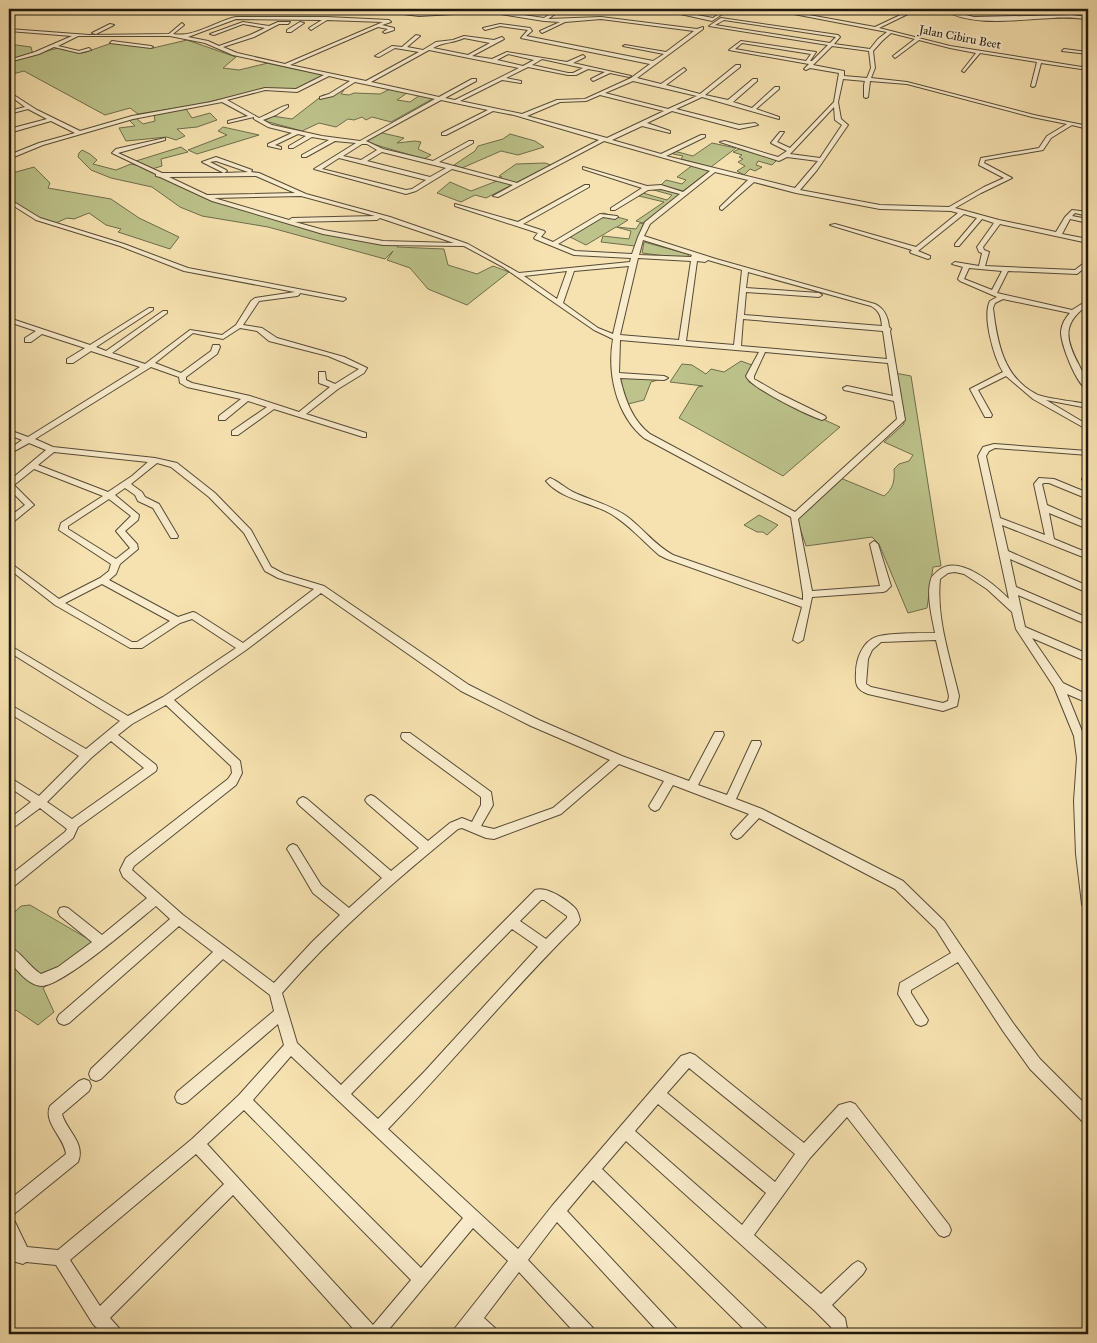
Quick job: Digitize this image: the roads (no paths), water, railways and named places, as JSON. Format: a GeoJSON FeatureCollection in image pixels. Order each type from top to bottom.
{"type":"FeatureCollection","features":[{"type":"Feature","properties":{"kind":"street"},"geometry":{"type":"LineString","coordinates":[[366,9],[410,15],[485,10],[544,20],[564,21],[597,18],[698,30]]}},
{"type":"Feature","properties":{"kind":"street"},"geometry":{"type":"LineString","coordinates":[[544,20],[560,9]]}},
{"type":"Feature","properties":{"kind":"street"},"geometry":{"type":"LineString","coordinates":[[660,9],[838,36],[811,63]]}},
{"type":"Feature","properties":{"kind":"street"},"geometry":{"type":"LineString","coordinates":[[523,116],[559,101],[586,100],[601,94],[654,63],[728,9]]}},
{"type":"Feature","properties":{"kind":"street","name":"Jalan Cibiru Beet"},"geometry":{"type":"LineString","coordinates":[[770,9],[790,10],[875,28],[917,40],[1000,56],[1087,68]]}},
{"type":"Feature","properties":{"kind":"street"},"geometry":{"type":"LineString","coordinates":[[944,9],[968,18],[1065,15],[1088,18]]}},
{"type":"Feature","properties":{"kind":"street"},"geometry":{"type":"LineString","coordinates":[[478,14],[485,10]]}},
{"type":"Feature","properties":{"kind":"street"},"geometry":{"type":"LineString","coordinates":[[875,28],[911,11]]}},
{"type":"Feature","properties":{"kind":"street"},"geometry":{"type":"LineString","coordinates":[[273,17],[280,13]]}},
{"type":"Feature","properties":{"kind":"street"},"geometry":{"type":"LineString","coordinates":[[420,22],[430,14]]}},
{"type":"Feature","properties":{"kind":"street"},"geometry":{"type":"LineString","coordinates":[[185,38],[232,18],[308,15],[328,18],[389,21]]}},
{"type":"Feature","properties":{"kind":"street"},"geometry":{"type":"LineString","coordinates":[[284,66],[389,21],[410,15]]}},
{"type":"Feature","properties":{"kind":"street"},"geometry":{"type":"LineString","coordinates":[[739,16],[718,17],[711,26],[868,50]]}},
{"type":"Feature","properties":{"kind":"street"},"geometry":{"type":"LineString","coordinates":[[627,22],[632,17]]}},
{"type":"Feature","properties":{"kind":"street"},"geometry":{"type":"LineString","coordinates":[[311,29],[328,18]]}},
{"type":"Feature","properties":{"kind":"street"},"geometry":{"type":"LineString","coordinates":[[542,32],[564,21]]}},
{"type":"Feature","properties":{"kind":"street"},"geometry":{"type":"LineString","coordinates":[[220,47],[242,40],[279,23],[302,24],[289,31]]}},
{"type":"Feature","properties":{"kind":"street"},"geometry":{"type":"LineString","coordinates":[[170,35],[182,24]]}},
{"type":"Feature","properties":{"kind":"street"},"geometry":{"type":"LineString","coordinates":[[212,34],[243,24],[270,26]]}},
{"type":"Feature","properties":{"kind":"street"},"geometry":{"type":"LineString","coordinates":[[89,36],[112,25]]}},
{"type":"Feature","properties":{"kind":"street"},"geometry":{"type":"LineString","coordinates":[[486,29],[500,25],[530,29],[523,37],[654,63]]}},
{"type":"Feature","properties":{"kind":"street"},"geometry":{"type":"LineString","coordinates":[[379,26],[392,29],[385,32]]}},
{"type":"Feature","properties":{"kind":"street"},"geometry":{"type":"LineString","coordinates":[[177,29],[200,31]]}},
{"type":"Feature","properties":{"kind":"street"},"geometry":{"type":"LineString","coordinates":[[9,30],[77,36],[170,35],[220,47],[245,57],[284,66],[523,116],[662,156],[796,191],[880,208],[950,209],[998,222],[1088,241]]}},
{"type":"Feature","properties":{"kind":"street"},"geometry":{"type":"LineString","coordinates":[[132,34],[137,31]]}},
{"type":"Feature","properties":{"kind":"street"},"geometry":{"type":"LineString","coordinates":[[866,97],[866,85],[873,68],[871,51],[890,32]]}},
{"type":"Feature","properties":{"kind":"street"},"geometry":{"type":"LineString","coordinates":[[27,36],[35,33]]}},
{"type":"Feature","properties":{"kind":"street"},"geometry":{"type":"LineString","coordinates":[[135,42],[147,34]]}},
{"type":"Feature","properties":{"kind":"street"},"geometry":{"type":"LineString","coordinates":[[120,35],[112,42],[151,47]]}},
{"type":"Feature","properties":{"kind":"street"},"geometry":{"type":"LineString","coordinates":[[9,61],[77,36]]}},
{"type":"Feature","properties":{"kind":"street"},"geometry":{"type":"LineString","coordinates":[[403,48],[418,36]]}},
{"type":"Feature","properties":{"kind":"street"},"geometry":{"type":"LineString","coordinates":[[366,83],[438,43],[454,41],[462,37],[496,42]]}},
{"type":"Feature","properties":{"kind":"street"},"geometry":{"type":"LineString","coordinates":[[470,56],[502,38]]}},
{"type":"Feature","properties":{"kind":"street"},"geometry":{"type":"LineString","coordinates":[[895,57],[917,40]]}},
{"type":"Feature","properties":{"kind":"street"},"geometry":{"type":"LineString","coordinates":[[796,191],[821,160],[845,125],[838,120],[836,102],[842,72],[811,63],[730,50],[741,42],[814,54],[811,63]]}},
{"type":"Feature","properties":{"kind":"street"},"geometry":{"type":"LineString","coordinates":[[54,46],[80,52],[89,49]]}},
{"type":"Feature","properties":{"kind":"street"},"geometry":{"type":"LineString","coordinates":[[625,46],[666,53]]}},
{"type":"Feature","properties":{"kind":"street"},"geometry":{"type":"LineString","coordinates":[[377,56],[392,47],[423,52]]}},
{"type":"Feature","properties":{"kind":"street"},"geometry":{"type":"LineString","coordinates":[[428,48],[568,74],[574,74],[586,68]]}},
{"type":"Feature","properties":{"kind":"street"},"geometry":{"type":"LineString","coordinates":[[1064,50],[1088,54]]}},
{"type":"Feature","properties":{"kind":"street"},"geometry":{"type":"LineString","coordinates":[[825,51],[832,52]]}},
{"type":"Feature","properties":{"kind":"street"},"geometry":{"type":"LineString","coordinates":[[964,71],[979,52]]}},
{"type":"Feature","properties":{"kind":"street"},"geometry":{"type":"LineString","coordinates":[[9,53],[22,57]]}},
{"type":"Feature","properties":{"kind":"street"},"geometry":{"type":"LineString","coordinates":[[494,60],[507,53],[569,63],[729,102],[777,118]]}},
{"type":"Feature","properties":{"kind":"street"},"geometry":{"type":"LineString","coordinates":[[569,63],[583,56]]}},
{"type":"Feature","properties":{"kind":"street"},"geometry":{"type":"LineString","coordinates":[[992,61],[1000,56]]}},
{"type":"Feature","properties":{"kind":"street"},"geometry":{"type":"LineString","coordinates":[[454,102],[537,59]]}},
{"type":"Feature","properties":{"kind":"street"},"geometry":{"type":"LineString","coordinates":[[811,63],[823,62]]}},
{"type":"Feature","properties":{"kind":"street"},"geometry":{"type":"LineString","coordinates":[[1033,86],[1039,62]]}},
{"type":"Feature","properties":{"kind":"street"},"geometry":{"type":"LineString","coordinates":[[496,196],[701,95],[738,66]]}},
{"type":"Feature","properties":{"kind":"street"},"geometry":{"type":"LineString","coordinates":[[389,70],[400,73]]}},
{"type":"Feature","properties":{"kind":"street"},"geometry":{"type":"LineString","coordinates":[[662,86],[684,70]]}},
{"type":"Feature","properties":{"kind":"street"},"geometry":{"type":"LineString","coordinates":[[593,80],[608,72]]}},
{"type":"Feature","properties":{"kind":"street"},"geometry":{"type":"LineString","coordinates":[[9,157],[41,144],[132,118],[269,89],[297,91],[328,75]]}},
{"type":"Feature","properties":{"kind":"street"},"geometry":{"type":"LineString","coordinates":[[894,82],[898,75]]}},
{"type":"Feature","properties":{"kind":"street"},"geometry":{"type":"LineString","coordinates":[[841,76],[894,82],[944,92],[1070,125],[1088,127]]}},
{"type":"Feature","properties":{"kind":"street"},"geometry":{"type":"LineString","coordinates":[[500,78],[519,82]]}},
{"type":"Feature","properties":{"kind":"street"},"geometry":{"type":"LineString","coordinates":[[322,98],[331,95],[353,80]]}},
{"type":"Feature","properties":{"kind":"street"},"geometry":{"type":"LineString","coordinates":[[451,167],[411,191],[402,192],[317,169],[362,141],[474,80]]}},
{"type":"Feature","properties":{"kind":"street"},"geometry":{"type":"LineString","coordinates":[[729,102],[755,80]]}},
{"type":"Feature","properties":{"kind":"street"},"geometry":{"type":"LineString","coordinates":[[753,110],[777,88]]}},
{"type":"Feature","properties":{"kind":"street"},"geometry":{"type":"LineString","coordinates":[[933,97],[944,92]]}},
{"type":"Feature","properties":{"kind":"street"},"geometry":{"type":"LineString","coordinates":[[9,93],[29,108],[80,134]]}},
{"type":"Feature","properties":{"kind":"street"},"geometry":{"type":"LineString","coordinates":[[601,94],[739,127],[755,126]]}},
{"type":"Feature","properties":{"kind":"street"},"geometry":{"type":"LineString","coordinates":[[943,101],[954,95]]}},
{"type":"Feature","properties":{"kind":"street"},"geometry":{"type":"LineString","coordinates":[[223,100],[270,126],[333,140],[362,141],[372,144],[381,150],[519,185]]}},
{"type":"Feature","properties":{"kind":"street"},"geometry":{"type":"LineString","coordinates":[[723,142],[779,159],[836,102]]}},
{"type":"Feature","properties":{"kind":"street"},"geometry":{"type":"LineString","coordinates":[[979,106],[985,102]]}},
{"type":"Feature","properties":{"kind":"street"},"geometry":{"type":"LineString","coordinates":[[259,120],[274,114],[286,106]]}},
{"type":"Feature","properties":{"kind":"street"},"geometry":{"type":"LineString","coordinates":[[9,113],[29,108]]}},
{"type":"Feature","properties":{"kind":"street"},"geometry":{"type":"LineString","coordinates":[[444,134],[493,109]]}},
{"type":"Feature","properties":{"kind":"street"},"geometry":{"type":"LineString","coordinates":[[230,122],[253,116]]}},
{"type":"Feature","properties":{"kind":"street"},"geometry":{"type":"LineString","coordinates":[[9,131],[51,119]]}},
{"type":"Feature","properties":{"kind":"street"},"geometry":{"type":"LineString","coordinates":[[643,124],[668,132]]}},
{"type":"Feature","properties":{"kind":"street"},"geometry":{"type":"LineString","coordinates":[[1070,125],[1078,130]]}},
{"type":"Feature","properties":{"kind":"street"},"geometry":{"type":"LineString","coordinates":[[950,209],[976,192],[1009,178],[981,164],[983,159],[1040,150],[1042,144],[1048,139],[1070,125]]}},
{"type":"Feature","properties":{"kind":"street"},"geometry":{"type":"LineString","coordinates":[[279,148],[270,145],[298,132]]}},
{"type":"Feature","properties":{"kind":"street"},"geometry":{"type":"LineString","coordinates":[[782,133],[774,143],[788,152],[821,160]]}},
{"type":"Feature","properties":{"kind":"street"},"geometry":{"type":"LineString","coordinates":[[291,147],[312,135]]}},
{"type":"Feature","properties":{"kind":"street"},"geometry":{"type":"LineString","coordinates":[[662,156],[703,136]]}},
{"type":"Feature","properties":{"kind":"street"},"geometry":{"type":"LineString","coordinates":[[163,139],[118,150],[115,153],[202,196],[323,232],[371,242],[406,245],[466,245]]}},
{"type":"Feature","properties":{"kind":"street"},"geometry":{"type":"LineString","coordinates":[[304,156],[333,140]]}},
{"type":"Feature","properties":{"kind":"street"},"geometry":{"type":"LineString","coordinates":[[434,163],[470,142]]}},
{"type":"Feature","properties":{"kind":"street"},"geometry":{"type":"LineString","coordinates":[[362,162],[381,150]]}},
{"type":"Feature","properties":{"kind":"street"},"geometry":{"type":"LineString","coordinates":[[338,156],[430,179]]}},
{"type":"Feature","properties":{"kind":"street"},"geometry":{"type":"LineString","coordinates":[[229,173],[206,162],[216,159],[304,194],[388,218],[466,245],[519,276],[596,329],[615,337],[890,361]]}},
{"type":"Feature","properties":{"kind":"street"},"geometry":{"type":"LineString","coordinates":[[585,168],[647,188],[661,187],[685,194]]}},
{"type":"Feature","properties":{"kind":"street"},"geometry":{"type":"LineString","coordinates":[[714,170],[648,223],[641,237],[615,337],[615,375],[622,401],[632,421],[647,436],[796,516]]}},
{"type":"Feature","properties":{"kind":"street"},"geometry":{"type":"LineString","coordinates":[[158,175],[257,174]]}},
{"type":"Feature","properties":{"kind":"street"},"geometry":{"type":"LineString","coordinates":[[722,208],[753,179]]}},
{"type":"Feature","properties":{"kind":"street"},"geometry":{"type":"LineString","coordinates":[[519,224],[587,186]]}},
{"type":"Feature","properties":{"kind":"street"},"geometry":{"type":"LineString","coordinates":[[613,209],[647,188]]}},
{"type":"Feature","properties":{"kind":"street"},"geometry":{"type":"LineString","coordinates":[[202,196],[304,194]]}},
{"type":"Feature","properties":{"kind":"street"},"geometry":{"type":"LineString","coordinates":[[9,201],[38,219],[122,245],[186,270],[343,299]]}},
{"type":"Feature","properties":{"kind":"street"},"geometry":{"type":"LineString","coordinates":[[457,205],[552,236]]}},
{"type":"Feature","properties":{"kind":"street"},"geometry":{"type":"LineString","coordinates":[[1058,235],[1068,217],[1075,211],[1088,214]]}},
{"type":"Feature","properties":{"kind":"street"},"geometry":{"type":"LineString","coordinates":[[928,257],[913,253],[963,212]]}},
{"type":"Feature","properties":{"kind":"street"},"geometry":{"type":"LineString","coordinates":[[614,217],[602,215],[552,236],[537,238],[583,254],[634,260]]}},
{"type":"Feature","properties":{"kind":"street"},"geometry":{"type":"LineString","coordinates":[[957,245],[981,217]]}},
{"type":"Feature","properties":{"kind":"street"},"geometry":{"type":"LineString","coordinates":[[1068,217],[1088,221]]}},
{"type":"Feature","properties":{"kind":"street"},"geometry":{"type":"LineString","coordinates":[[284,220],[388,218]]}},
{"type":"Feature","properties":{"kind":"street"},"geometry":{"type":"LineString","coordinates":[[981,268],[986,252],[981,251],[980,247],[998,222]]}},
{"type":"Feature","properties":{"kind":"street"},"geometry":{"type":"LineString","coordinates":[[834,225],[916,249]]}},
{"type":"Feature","properties":{"kind":"street"},"geometry":{"type":"LineString","coordinates":[[552,236],[553,245]]}},
{"type":"Feature","properties":{"kind":"street"},"geometry":{"type":"LineString","coordinates":[[641,237],[695,256],[745,268],[879,308],[884,316],[888,329],[890,361],[902,416],[900,422],[796,516],[794,523],[808,594],[798,640]]}},
{"type":"Feature","properties":{"kind":"street"},"geometry":{"type":"LineString","coordinates":[[519,276],[634,260],[695,256]]}},
{"type":"Feature","properties":{"kind":"street"},"geometry":{"type":"LineString","coordinates":[[682,344],[695,256]]}},
{"type":"Feature","properties":{"kind":"street"},"geometry":{"type":"LineString","coordinates":[[955,264],[981,268],[1077,272],[1088,262]]}},
{"type":"Feature","properties":{"kind":"street"},"geometry":{"type":"LineString","coordinates":[[967,266],[961,279],[1002,297],[1074,312]]}},
{"type":"Feature","properties":{"kind":"street"},"geometry":{"type":"LineString","coordinates":[[737,348],[745,268]]}},
{"type":"Feature","properties":{"kind":"street"},"geometry":{"type":"LineString","coordinates":[[559,304],[571,269]]}},
{"type":"Feature","properties":{"kind":"street"},"geometry":{"type":"LineString","coordinates":[[994,293],[1006,269]]}},
{"type":"Feature","properties":{"kind":"street"},"geometry":{"type":"LineString","coordinates":[[743,290],[838,296]]}},
{"type":"Feature","properties":{"kind":"street"},"geometry":{"type":"LineString","coordinates":[[9,452],[148,366],[189,332],[194,331],[223,337],[239,326],[254,301],[261,297],[311,292]]}},
{"type":"Feature","properties":{"kind":"street"},"geometry":{"type":"LineString","coordinates":[[1002,297],[992,302],[990,308],[998,349],[1007,374],[1035,396],[1088,428]]}},
{"type":"Feature","properties":{"kind":"street"},"geometry":{"type":"LineString","coordinates":[[1088,302],[1074,312],[1064,326],[1064,339],[1088,388]]}},
{"type":"Feature","properties":{"kind":"street"},"geometry":{"type":"LineString","coordinates":[[70,361],[151,309]]}},
{"type":"Feature","properties":{"kind":"street"},"geometry":{"type":"LineString","coordinates":[[107,353],[165,312]]}},
{"type":"Feature","properties":{"kind":"street"},"geometry":{"type":"LineString","coordinates":[[740,317],[888,329]]}},
{"type":"Feature","properties":{"kind":"street"},"geometry":{"type":"LineString","coordinates":[[9,320],[90,348],[182,376]]}},
{"type":"Feature","properties":{"kind":"street"},"geometry":{"type":"LineString","coordinates":[[239,326],[260,330],[272,340],[314,350],[363,368],[335,387],[300,415]]}},
{"type":"Feature","properties":{"kind":"street"},"geometry":{"type":"LineString","coordinates":[[28,340],[41,331]]}},
{"type":"Feature","properties":{"kind":"street"},"geometry":{"type":"LineString","coordinates":[[182,376],[214,352],[216,347]]}},
{"type":"Feature","properties":{"kind":"street"},"geometry":{"type":"LineString","coordinates":[[763,350],[750,376],[751,380],[777,396],[822,418]]}},
{"type":"Feature","properties":{"kind":"street"},"geometry":{"type":"LineString","coordinates":[[322,374],[322,381],[335,387]]}},
{"type":"Feature","properties":{"kind":"street"},"geometry":{"type":"LineString","coordinates":[[988,415],[974,389],[1007,374]]}},
{"type":"Feature","properties":{"kind":"street"},"geometry":{"type":"LineString","coordinates":[[615,375],[664,378]]}},
{"type":"Feature","properties":{"kind":"street"},"geometry":{"type":"LineString","coordinates":[[182,376],[183,381],[190,385],[247,398],[363,435]]}},
{"type":"Feature","properties":{"kind":"street"},"geometry":{"type":"LineString","coordinates":[[847,388],[897,399]]}},
{"type":"Feature","properties":{"kind":"street"},"geometry":{"type":"LineString","coordinates":[[1035,396],[1088,406]]}},
{"type":"Feature","properties":{"kind":"street"},"geometry":{"type":"LineString","coordinates":[[222,418],[247,398]]}},
{"type":"Feature","properties":{"kind":"street"},"geometry":{"type":"LineString","coordinates":[[236,433],[274,406]]}},
{"type":"Feature","properties":{"kind":"street"},"geometry":{"type":"LineString","coordinates":[[9,432],[52,449],[155,460],[181,469],[212,495],[248,532],[268,569],[281,576],[321,588],[465,688],[526,719],[618,759],[758,812],[899,885],[940,925],[1035,1064],[1088,1117]]}},
{"type":"Feature","properties":{"kind":"street"},"geometry":{"type":"LineString","coordinates":[[1088,453],[994,446],[983,451],[983,460],[1021,629],[1059,686],[1084,738],[1082,758],[1084,803],[1082,854],[1088,902]]}},
{"type":"Feature","properties":{"kind":"street"},"geometry":{"type":"LineString","coordinates":[[9,521],[30,505],[9,485],[52,449]]}},
{"type":"Feature","properties":{"kind":"street"},"geometry":{"type":"LineString","coordinates":[[116,563],[62,528],[66,522],[126,485],[155,460]]}},
{"type":"Feature","properties":{"kind":"street"},"geometry":{"type":"LineString","coordinates":[[34,466],[109,495],[136,516],[120,531],[134,546],[134,549],[116,563],[113,572],[103,580],[58,603]]}},
{"type":"Feature","properties":{"kind":"street"},"geometry":{"type":"LineString","coordinates":[[1050,539],[1038,484],[1042,480],[1051,480],[1088,496]]}},
{"type":"Feature","properties":{"kind":"street"},"geometry":{"type":"LineString","coordinates":[[550,481],[564,492],[589,500],[613,512],[662,553],[670,557],[807,605]]}},
{"type":"Feature","properties":{"kind":"street"},"geometry":{"type":"LineString","coordinates":[[126,485],[139,494],[141,498],[156,506],[174,536]]}},
{"type":"Feature","properties":{"kind":"street"},"geometry":{"type":"LineString","coordinates":[[1043,507],[1088,526]]}},
{"type":"Feature","properties":{"kind":"street"},"geometry":{"type":"LineString","coordinates":[[998,520],[1050,539],[1088,556]]}},
{"type":"Feature","properties":{"kind":"street"},"geometry":{"type":"LineString","coordinates":[[808,594],[883,589],[886,586],[874,544]]}},
{"type":"Feature","properties":{"kind":"street"},"geometry":{"type":"LineString","coordinates":[[1004,553],[1088,590]]}},
{"type":"Feature","properties":{"kind":"street"},"geometry":{"type":"LineString","coordinates":[[11,569],[58,603],[135,646],[144,643],[177,621],[193,615],[243,648]]}},
{"type":"Feature","properties":{"kind":"street"},"geometry":{"type":"LineString","coordinates":[[941,636],[879,639],[871,643],[865,650],[863,658],[861,686],[868,690],[934,705],[950,706],[953,704],[954,696],[941,636],[935,582],[939,574],[945,571],[952,569],[973,574],[1018,612]]}},
{"type":"Feature","properties":{"kind":"street"},"geometry":{"type":"LineString","coordinates":[[103,580],[177,621]]}},
{"type":"Feature","properties":{"kind":"street"},"geometry":{"type":"LineString","coordinates":[[9,825],[40,802],[87,755],[128,721],[167,700],[243,648],[321,588]]}},
{"type":"Feature","properties":{"kind":"street"},"geometry":{"type":"LineString","coordinates":[[1012,588],[1088,622]]}},
{"type":"Feature","properties":{"kind":"street"},"geometry":{"type":"LineString","coordinates":[[1021,629],[1088,658]]}},
{"type":"Feature","properties":{"kind":"street"},"geometry":{"type":"LineString","coordinates":[[9,648],[128,721]]}},
{"type":"Feature","properties":{"kind":"street"},"geometry":{"type":"LineString","coordinates":[[1059,686],[1088,699]]}},
{"type":"Feature","properties":{"kind":"street"},"geometry":{"type":"LineString","coordinates":[[167,700],[236,764],[236,777],[134,858],[127,866],[127,873],[179,919],[275,991],[280,1014],[292,1047],[518,1260],[587,1334]]}},
{"type":"Feature","properties":{"kind":"street"},"geometry":{"type":"LineString","coordinates":[[9,708],[87,755]]}},
{"type":"Feature","properties":{"kind":"street"},"geometry":{"type":"LineString","coordinates":[[72,825],[152,768],[111,735]]}},
{"type":"Feature","properties":{"kind":"street"},"geometry":{"type":"LineString","coordinates":[[691,787],[719,735]]}},
{"type":"Feature","properties":{"kind":"street"},"geometry":{"type":"LineString","coordinates":[[406,736],[486,795],[487,805],[474,828]]}},
{"type":"Feature","properties":{"kind":"street"},"geometry":{"type":"LineString","coordinates":[[730,800],[756,744]]}},
{"type":"Feature","properties":{"kind":"street"},"geometry":{"type":"LineString","coordinates":[[275,991],[294,968],[390,878],[458,824],[462,823],[490,835],[551,814],[618,759]]}},
{"type":"Feature","properties":{"kind":"street"},"geometry":{"type":"LineString","coordinates":[[655,806],[671,779]]}},
{"type":"Feature","properties":{"kind":"street"},"geometry":{"type":"LineString","coordinates":[[9,781],[72,825]]}},
{"type":"Feature","properties":{"kind":"street"},"geometry":{"type":"LineString","coordinates":[[371,800],[428,848]]}},
{"type":"Feature","properties":{"kind":"street"},"geometry":{"type":"LineString","coordinates":[[303,802],[390,878]]}},
{"type":"Feature","properties":{"kind":"street"},"geometry":{"type":"LineString","coordinates":[[737,834],[758,812]]}},
{"type":"Feature","properties":{"kind":"street"},"geometry":{"type":"LineString","coordinates":[[9,883],[69,835],[73,828],[72,825]]}},
{"type":"Feature","properties":{"kind":"street"},"geometry":{"type":"LineString","coordinates":[[293,849],[317,889],[350,916]]}},
{"type":"Feature","properties":{"kind":"street"},"geometry":{"type":"LineString","coordinates":[[342,1094],[539,894],[547,895],[572,913],[574,918],[562,933],[546,946],[430,1076],[379,1128]]}},
{"type":"Feature","properties":{"kind":"street"},"geometry":{"type":"LineString","coordinates":[[9,953],[33,976],[42,981],[49,980],[156,898]]}},
{"type":"Feature","properties":{"kind":"street"},"geometry":{"type":"LineString","coordinates":[[64,912],[101,942]]}},
{"type":"Feature","properties":{"kind":"street"},"geometry":{"type":"LineString","coordinates":[[64,1019],[179,919]]}},
{"type":"Feature","properties":{"kind":"street"},"geometry":{"type":"LineString","coordinates":[[512,923],[546,946]]}},
{"type":"Feature","properties":{"kind":"street"},"geometry":{"type":"LineString","coordinates":[[96,1074],[222,952]]}},
{"type":"Feature","properties":{"kind":"street"},"geometry":{"type":"LineString","coordinates":[[921,1020],[904,994],[905,987],[960,954]]}},
{"type":"Feature","properties":{"kind":"street"},"geometry":{"type":"LineString","coordinates":[[182,1097],[280,1014]]}},
{"type":"Feature","properties":{"kind":"street"},"geometry":{"type":"LineString","coordinates":[[9,1225],[16,1255],[60,1258],[197,1144],[244,1100],[292,1047]]}},
{"type":"Feature","properties":{"kind":"street"},"geometry":{"type":"LineString","coordinates":[[461,1334],[557,1211],[682,1064],[690,1060],[805,1153]]}},
{"type":"Feature","properties":{"kind":"street"},"geometry":{"type":"LineString","coordinates":[[9,1208],[73,1157],[68,1136],[55,1116],[55,1111],[84,1086]]}},
{"type":"Feature","properties":{"kind":"street"},"geometry":{"type":"LineString","coordinates":[[657,1094],[776,1192]]}},
{"type":"Feature","properties":{"kind":"street"},"geometry":{"type":"LineString","coordinates":[[244,1100],[421,1279]]}},
{"type":"Feature","properties":{"kind":"street"},"geometry":{"type":"LineString","coordinates":[[743,1237],[805,1153],[844,1110],[850,1109],[944,1230]]}},
{"type":"Feature","properties":{"kind":"street"},"geometry":{"type":"LineString","coordinates":[[625,1131],[820,1305],[839,1324],[840,1334]]}},
{"type":"Feature","properties":{"kind":"street"},"geometry":{"type":"LineString","coordinates":[[197,1144],[367,1332],[376,1333],[473,1217]]}},
{"type":"Feature","properties":{"kind":"street"},"geometry":{"type":"LineString","coordinates":[[593,1170],[760,1334]]}},
{"type":"Feature","properties":{"kind":"street"},"geometry":{"type":"LineString","coordinates":[[100,1318],[234,1184]]}},
{"type":"Feature","properties":{"kind":"street"},"geometry":{"type":"LineString","coordinates":[[557,1211],[670,1334]]}},
{"type":"Feature","properties":{"kind":"street"},"geometry":{"type":"LineString","coordinates":[[60,1258],[100,1318],[113,1334]]}},
{"type":"Feature","properties":{"kind":"street"},"geometry":{"type":"LineString","coordinates":[[820,1305],[858,1269]]}},
{"type":"Feature","properties":{"kind":"street"},"geometry":{"type":"LineString","coordinates":[[474,1319],[488,1334]]}},
{"type":"Feature","properties":{"kind":"waterway"},"geometry":{"type":"LineString","coordinates":[[1016,9],[1039,12],[1039,9]]}}]}
